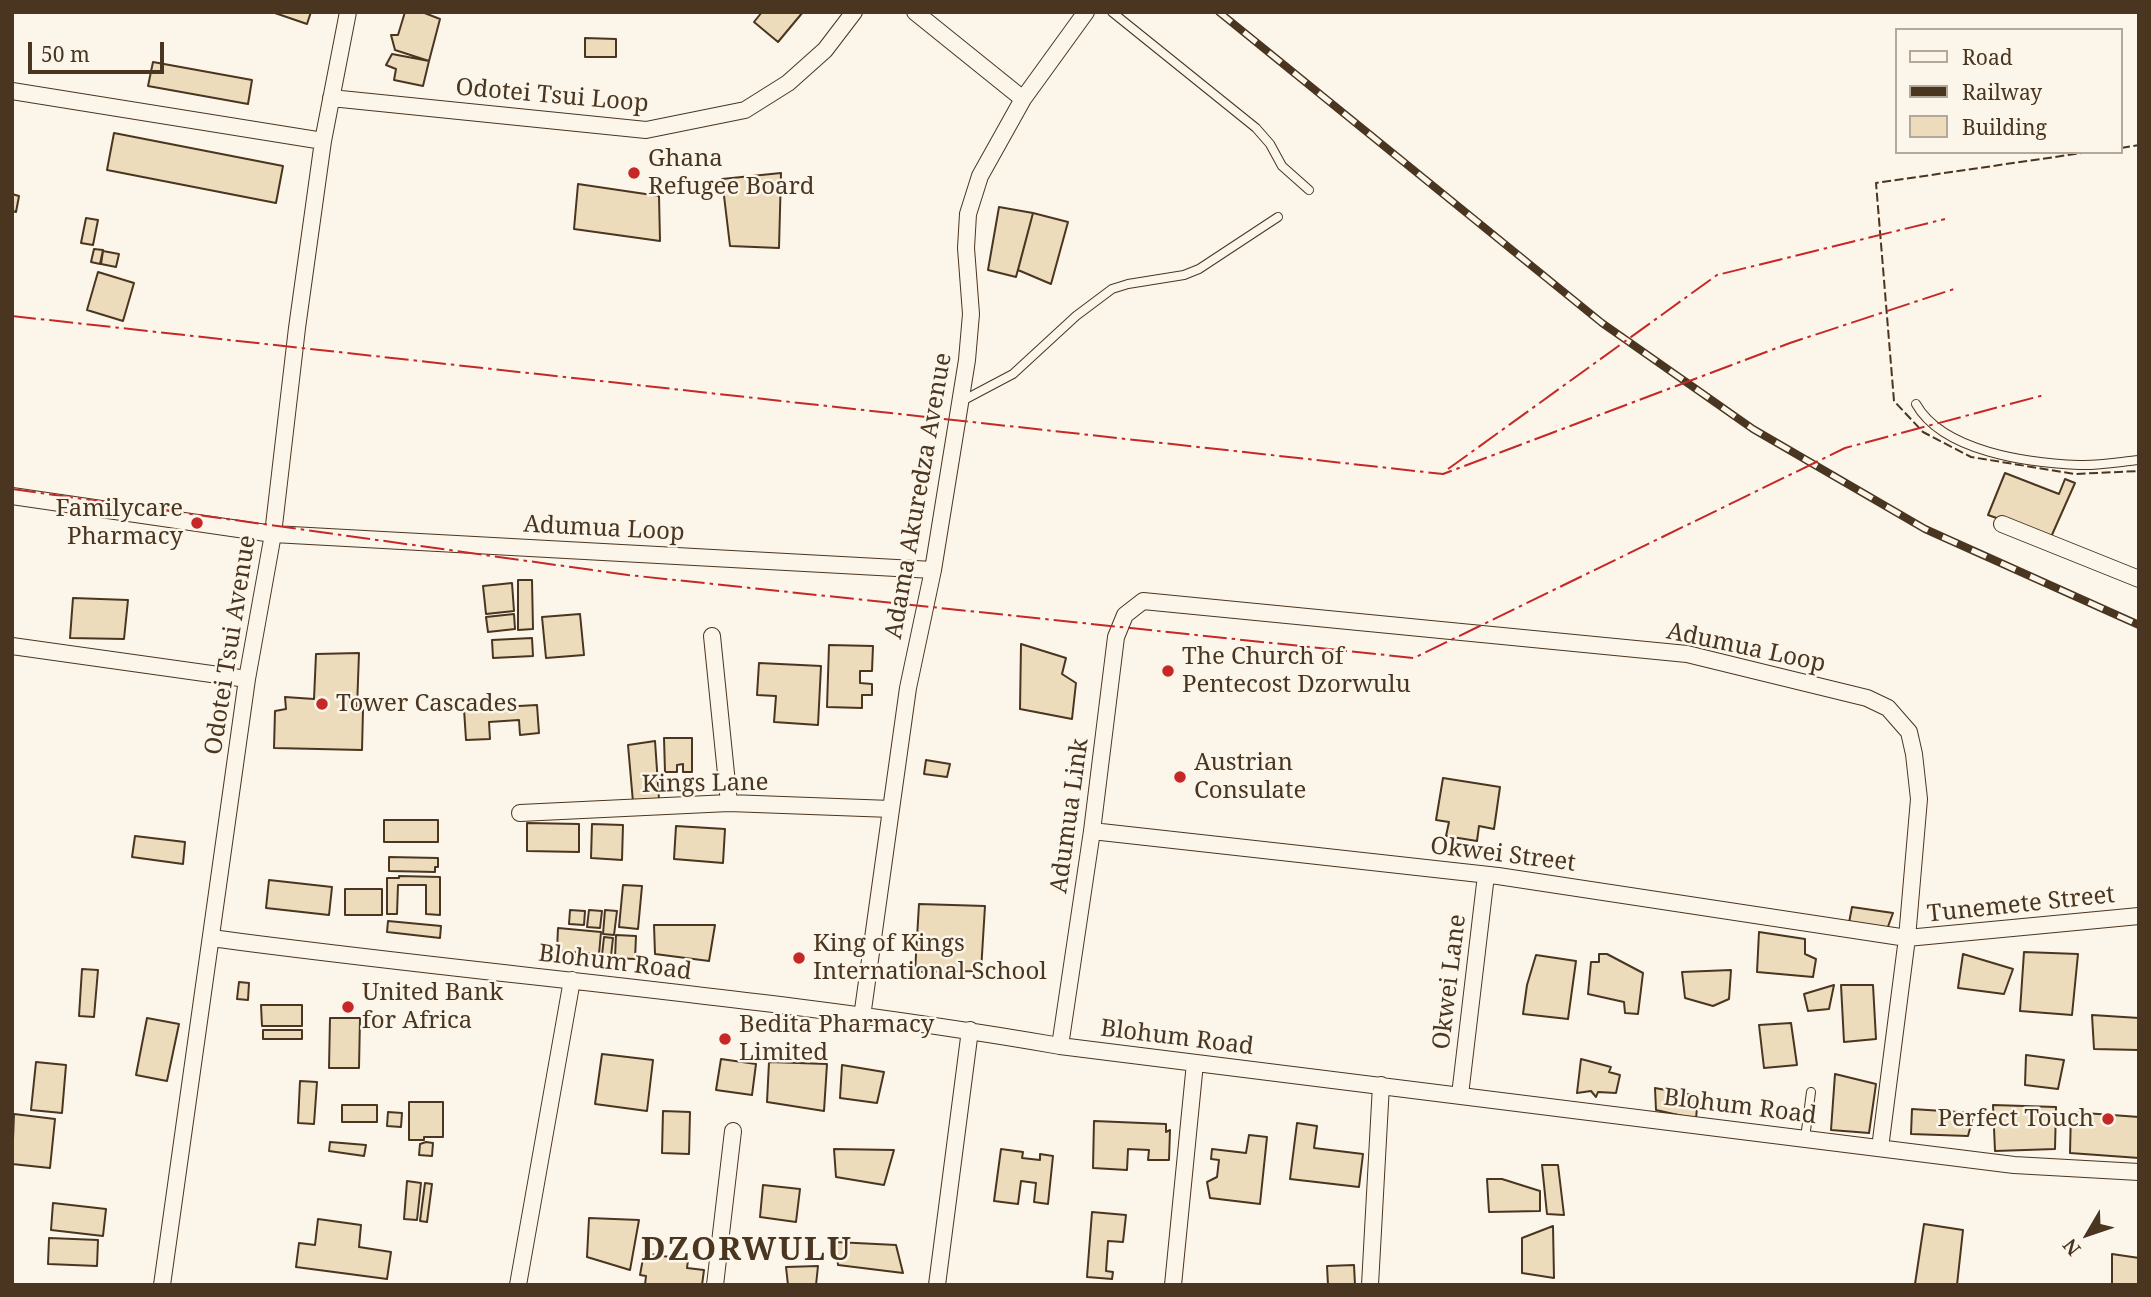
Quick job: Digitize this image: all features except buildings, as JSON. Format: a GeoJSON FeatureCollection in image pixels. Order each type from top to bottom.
{"type":"FeatureCollection","features":[{"type":"Feature","properties":{"kind":"street","name":"Odotei Tsui Avenue"},"geometry":{"type":"LineString","coordinates":[[162,1285],[247,678],[273,534],[297,328],[323,141],[348,12]]}},
{"type":"Feature","properties":{"kind":"street","name":"Odotei Tsui Loop"},"geometry":{"type":"LineString","coordinates":[[331,98],[646,130],[745,110],[788,83],[825,50],[855,12]]}},
{"type":"Feature","properties":{"kind":"street"},"geometry":{"type":"LineString","coordinates":[[915,12],[1023,99]]}},
{"type":"Feature","properties":{"kind":"street","name":"Adama Akuredza Avenue"},"geometry":{"type":"LineString","coordinates":[[862,1017],[908,688],[933,570],[967,360],[971,314],[968,214],[980,176],[1023,99],[1086,12]]}},
{"type":"Feature","properties":{"kind":"street"},"geometry":{"type":"LineString","coordinates":[[12,91],[323,141]]}},
{"type":"Feature","properties":{"kind":"street","name":"Adumua Loop"},"geometry":{"type":"LineString","coordinates":[[12,496],[273,534],[933,570]]}},
{"type":"Feature","properties":{"kind":"street"},"geometry":{"type":"LineString","coordinates":[[2002,524],[2139,579]]}},
{"type":"Feature","properties":{"kind":"street","name":"Adumua Loop"},"geometry":{"type":"LineString","coordinates":[[1143,601],[1687,654],[1867,698],[1888,708],[1909,732],[1919,799],[1907,938],[1880,1148]]}},
{"type":"Feature","properties":{"kind":"street","name":"Adumua Link"},"geometry":{"type":"LineString","coordinates":[[1060,1046],[1092,831],[1116,636],[1125,615],[1143,601]]}},
{"type":"Feature","properties":{"kind":"street"},"geometry":{"type":"LineString","coordinates":[[712,636],[729,803]]}},
{"type":"Feature","properties":{"kind":"street"},"geometry":{"type":"LineString","coordinates":[[12,646],[247,678]]}},
{"type":"Feature","properties":{"kind":"street","name":"Kings Lane"},"geometry":{"type":"LineString","coordinates":[[520,813],[729,803],[891,810]]}},
{"type":"Feature","properties":{"kind":"street","name":"Okwei Street"},"geometry":{"type":"LineString","coordinates":[[1092,831],[1486,875],[1907,938]]}},
{"type":"Feature","properties":{"kind":"street","name":"Okwei Lane"},"geometry":{"type":"LineString","coordinates":[[1460,1095],[1486,875]]}},
{"type":"Feature","properties":{"kind":"street","name":"Tunemete Street"},"geometry":{"type":"LineString","coordinates":[[1907,938],[2139,916]]}},
{"type":"Feature","properties":{"kind":"street","name":"Blohum Road"},"geometry":{"type":"LineString","coordinates":[[211,938],[970,1030],[1060,1046],[2014,1165],[2139,1171]]}},
{"type":"Feature","properties":{"kind":"street"},"geometry":{"type":"LineString","coordinates":[[518,1285],[572,980]]}},
{"type":"Feature","properties":{"kind":"street"},"geometry":{"type":"LineString","coordinates":[[936,1285],[970,1030]]}},
{"type":"Feature","properties":{"kind":"street"},"geometry":{"type":"LineString","coordinates":[[1173,1285],[1195,1063]]}},
{"type":"Feature","properties":{"kind":"street"},"geometry":{"type":"LineString","coordinates":[[1370,1285],[1381,1085]]}},
{"type":"Feature","properties":{"kind":"street"},"geometry":{"type":"LineString","coordinates":[[715,1285],[733,1131]]}},
{"type":"Feature","properties":{"kind":"lane"},"geometry":{"type":"LineString","coordinates":[[1112,12],[1256,128],[1270,144],[1282,166],[1309,190]]}},
{"type":"Feature","properties":{"kind":"lane"},"geometry":{"type":"LineString","coordinates":[[959,402],[1013,374],[1076,316],[1112,289],[1184,275],[1199,269],[1278,217]]}},
{"type":"Feature","properties":{"kind":"lane"},"geometry":{"type":"LineString","coordinates":[[1916,404],[1935,426],[1949,435],[1980,449],[2011,457],[2081,465],[2139,460]]}},
{"type":"Feature","properties":{"kind":"lane"},"geometry":{"type":"LineString","coordinates":[[1805,1138],[1811,1092]]}},
{"type":"Feature","properties":{"kind":"railway"},"geometry":{"type":"LineString","coordinates":[[1219,12],[1602,323],[1753,429],[1925,529],[2139,625]]}},
{"type":"Feature","properties":{"kind":"fence"},"geometry":{"type":"LineString","coordinates":[[2123,148],[2139,145]]}},
{"type":"Feature","properties":{"kind":"fence"},"geometry":{"type":"LineString","coordinates":[[2075,154],[1876,183],[1894,401],[1923,432],[1971,457],[2075,474],[2139,471]]}},
{"type":"Feature","properties":{"kind":"power"},"geometry":{"type":"LineString","coordinates":[[1448,469],[1717,275],[1945,219]]}},
{"type":"Feature","properties":{"kind":"power"},"geometry":{"type":"LineString","coordinates":[[12,316],[1443,474],[1790,343],[1954,289]]}},
{"type":"Feature","properties":{"kind":"power"},"geometry":{"type":"LineString","coordinates":[[12,489],[628,575],[1414,658],[1845,448],[2044,395]]}},
{"type":"Feature","properties":{"kind":"place","name":"Ghana Refugee Board"},"geometry":{"type":"Point","coordinates":[634,173]}},
{"type":"Feature","properties":{"kind":"place","name":"Familycare Pharmacy"},"geometry":{"type":"Point","coordinates":[197,523]}},
{"type":"Feature","properties":{"kind":"place","name":"The Church of Pentecost Dzorwulu"},"geometry":{"type":"Point","coordinates":[1168,671]}},
{"type":"Feature","properties":{"kind":"place","name":"Tower Cascades"},"geometry":{"type":"Point","coordinates":[322,704]}},
{"type":"Feature","properties":{"kind":"place","name":"Austrian Consulate"},"geometry":{"type":"Point","coordinates":[1180,777]}},
{"type":"Feature","properties":{"kind":"place","name":"King of Kings International School"},"geometry":{"type":"Point","coordinates":[799,958]}},
{"type":"Feature","properties":{"kind":"place","name":"United Bank for Africa"},"geometry":{"type":"Point","coordinates":[348,1007]}},
{"type":"Feature","properties":{"kind":"place","name":"Bedita Pharmacy Limited"},"geometry":{"type":"Point","coordinates":[725,1039]}},
{"type":"Feature","properties":{"kind":"place","name":"Perfect Touch"},"geometry":{"type":"Point","coordinates":[2108,1119]}},
{"type":"Feature","properties":{"kind":"district","name":"DZORWULU"},"geometry":{"type":"Point","coordinates":[747,1251]}}]}
